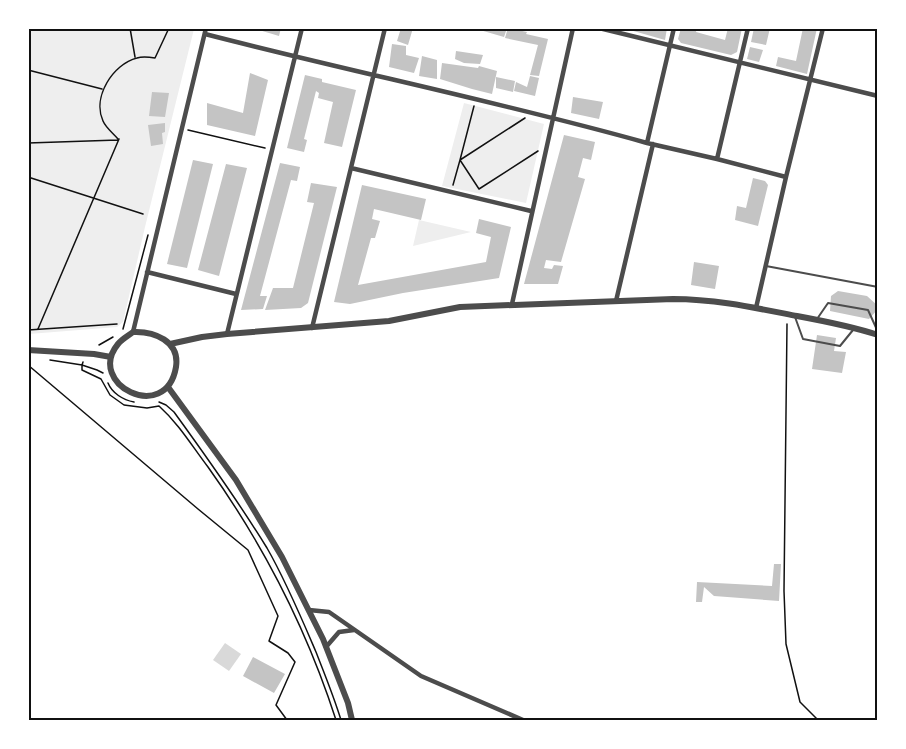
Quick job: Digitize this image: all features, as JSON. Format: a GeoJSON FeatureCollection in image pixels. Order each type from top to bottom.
{"type":"FeatureCollection","features":[{"type":"Feature","properties":{"kind":"street"},"geometry":{"type":"LineString","coordinates":[[227,334],[302,28]]}},
{"type":"Feature","properties":{"kind":"street"},"geometry":{"type":"LineString","coordinates":[[312,328],[385,28]]}},
{"type":"Feature","properties":{"kind":"street"},"geometry":{"type":"LineString","coordinates":[[512,304],[573,28]]}},
{"type":"Feature","properties":{"kind":"street"},"geometry":{"type":"LineString","coordinates":[[599,28],[878,96]]}},
{"type":"Feature","properties":{"kind":"street"},"geometry":{"type":"LineString","coordinates":[[616,301],[650,143],[649,134],[674,28]]}},
{"type":"Feature","properties":{"kind":"street"},"geometry":{"type":"LineString","coordinates":[[717,159],[748,28]]}},
{"type":"Feature","properties":{"kind":"street"},"geometry":{"type":"LineString","coordinates":[[756,308],[823,28]]}},
{"type":"Feature","properties":{"kind":"street"},"geometry":{"type":"LineString","coordinates":[[133,332],[144,332],[162,337],[170,344],[174,352],[177,362],[175,374],[168,387],[159,393],[147,396],[135,395],[124,389],[117,382],[111,366],[111,357],[118,344],[133,332],[206,31],[294,57],[476,99],[786,177]]}},
{"type":"Feature","properties":{"kind":"street"},"geometry":{"type":"LineString","coordinates":[[351,168],[531,211]]}},
{"type":"Feature","properties":{"kind":"street"},"geometry":{"type":"LineString","coordinates":[[147,272],[236,294]]}},
{"type":"Feature","properties":{"kind":"street"},"geometry":{"type":"LineString","coordinates":[[170,344],[227,334],[389,321],[460,307],[701,299],[795,315],[878,334]]}},
{"type":"Feature","properties":{"kind":"street"},"geometry":{"type":"LineString","coordinates":[[28,350],[111,357]]}},
{"type":"Feature","properties":{"kind":"street"},"geometry":{"type":"LineString","coordinates":[[168,387],[236,480],[282,557],[326,647],[348,703],[352,720]]}},
{"type":"Feature","properties":{"kind":"street"},"geometry":{"type":"LineString","coordinates":[[309,610],[329,612],[421,676],[523,720]]}},
{"type":"Feature","properties":{"kind":"street"},"geometry":{"type":"LineString","coordinates":[[326,647],[339,632],[354,630]]}},
{"type":"Feature","properties":{"kind":"lane"},"geometry":{"type":"LineString","coordinates":[[766,266],[878,287]]}},
{"type":"Feature","properties":{"kind":"lane"},"geometry":{"type":"LineString","coordinates":[[816,320],[828,303],[868,310],[878,334]]}},
{"type":"Feature","properties":{"kind":"lane"},"geometry":{"type":"LineString","coordinates":[[795,315],[803,339],[840,346],[855,327]]}},
{"type":"Feature","properties":{"kind":"path"},"geometry":{"type":"LineString","coordinates":[[130,28],[135,58]]}},
{"type":"Feature","properties":{"kind":"path"},"geometry":{"type":"LineString","coordinates":[[119,139],[103,121],[100,112],[103,89],[118,69],[135,58],[146,56],[155,58],[169,28]]}},
{"type":"Feature","properties":{"kind":"path"},"geometry":{"type":"LineString","coordinates":[[28,70],[103,89]]}},
{"type":"Feature","properties":{"kind":"path"},"geometry":{"type":"LineString","coordinates":[[452,192],[476,99]]}},
{"type":"Feature","properties":{"kind":"path"},"geometry":{"type":"LineString","coordinates":[[460,159],[533,113]]}},
{"type":"Feature","properties":{"kind":"path"},"geometry":{"type":"LineString","coordinates":[[182,129],[272,150]]}},
{"type":"Feature","properties":{"kind":"path"},"geometry":{"type":"LineString","coordinates":[[28,143],[119,139]]}},
{"type":"Feature","properties":{"kind":"path"},"geometry":{"type":"LineString","coordinates":[[38,329],[119,139]]}},
{"type":"Feature","properties":{"kind":"path"},"geometry":{"type":"LineString","coordinates":[[460,159],[479,189],[546,146]]}},
{"type":"Feature","properties":{"kind":"path"},"geometry":{"type":"LineString","coordinates":[[28,177],[143,214]]}},
{"type":"Feature","properties":{"kind":"path"},"geometry":{"type":"LineString","coordinates":[[122,332],[149,231]]}},
{"type":"Feature","properties":{"kind":"path"},"geometry":{"type":"LineString","coordinates":[[787,314],[784,580],[786,644],[800,702],[818,720]]}},
{"type":"Feature","properties":{"kind":"path"},"geometry":{"type":"LineString","coordinates":[[28,330],[117,324]]}},
{"type":"Feature","properties":{"kind":"path"},"geometry":{"type":"LineString","coordinates":[[113,338],[84,354],[82,370],[101,379],[110,395],[124,405],[147,408],[159,406],[174,420],[212,472],[239,513],[287,598],[311,652],[336,720]]}},
{"type":"Feature","properties":{"kind":"path"},"geometry":{"type":"LineString","coordinates":[[42,359],[82,365],[105,374]]}},
{"type":"Feature","properties":{"kind":"path"},"geometry":{"type":"LineString","coordinates":[[28,365],[248,550],[278,616],[269,641],[288,653],[295,662],[276,705],[287,720]]}},
{"type":"Feature","properties":{"kind":"path"},"geometry":{"type":"LineString","coordinates":[[107,381],[109,387],[118,396],[136,402]]}},
{"type":"Feature","properties":{"kind":"path"},"geometry":{"type":"LineString","coordinates":[[158,401],[174,412],[227,485],[268,550],[312,643],[335,698],[341,720]]}},
{"type":"Feature","properties":{"kind":"shaded area"},"geometry":{"type":"Polygon","coordinates":[[[29,29],[194,29],[123,322],[117,327],[29,334],[29,29]]]}},
{"type":"Feature","properties":{"kind":"shaded area"},"geometry":{"type":"Polygon","coordinates":[[[464,103],[544,124],[526,203],[442,186],[464,103]]]}},
{"type":"Feature","properties":{"kind":"shaded area"},"geometry":{"type":"Polygon","coordinates":[[[419,220],[471,232],[413,246],[419,220]]]}},
{"type":"Feature","properties":{"kind":"shaded area"},"geometry":{"type":"Polygon","coordinates":[[[225,643],[241,654],[229,671],[213,660],[225,643]]]}},
{"type":"Feature","properties":{"kind":"building"},"geometry":{"type":"Polygon","coordinates":[[[252,28],[281,28],[279,36],[252,28]]]}},
{"type":"Feature","properties":{"kind":"building"},"geometry":{"type":"Polygon","coordinates":[[[401,28],[413,28],[408,45],[397,41],[401,28]]]}},
{"type":"Feature","properties":{"kind":"building"},"geometry":{"type":"Polygon","coordinates":[[[473,28],[507,28],[504,37],[473,28]]]}},
{"type":"Feature","properties":{"kind":"building"},"geometry":{"type":"Polygon","coordinates":[[[508,28],[548,39],[539,76],[530,75],[538,45],[505,38],[508,28]]]}},
{"type":"Feature","properties":{"kind":"building"},"geometry":{"type":"Polygon","coordinates":[[[623,28],[667,28],[665,40],[623,28]]]}},
{"type":"Feature","properties":{"kind":"building"},"geometry":{"type":"Polygon","coordinates":[[[681,28],[697,28],[696,32],[725,40],[728,28],[742,28],[737,52],[731,55],[681,43],[678,39],[681,28]]]}},
{"type":"Feature","properties":{"kind":"building"},"geometry":{"type":"Polygon","coordinates":[[[754,28],[770,28],[766,45],[751,42],[754,28]]]}},
{"type":"Feature","properties":{"kind":"building"},"geometry":{"type":"Polygon","coordinates":[[[803,28],[817,28],[807,74],[776,66],[778,57],[796,61],[803,28]]]}},
{"type":"Feature","properties":{"kind":"building"},"geometry":{"type":"Polygon","coordinates":[[[392,44],[406,46],[406,55],[419,58],[414,73],[389,67],[392,44]]]}},
{"type":"Feature","properties":{"kind":"building"},"geometry":{"type":"Polygon","coordinates":[[[750,47],[763,50],[759,62],[747,59],[750,47]]]}},
{"type":"Feature","properties":{"kind":"building"},"geometry":{"type":"Polygon","coordinates":[[[456,51],[483,55],[480,64],[464,63],[455,59],[456,51]]]}},
{"type":"Feature","properties":{"kind":"building"},"geometry":{"type":"Polygon","coordinates":[[[422,56],[437,60],[437,79],[419,76],[422,56]]]}},
{"type":"Feature","properties":{"kind":"building"},"geometry":{"type":"Polygon","coordinates":[[[442,63],[478,68],[479,66],[497,71],[492,94],[440,79],[442,63]]]}},
{"type":"Feature","properties":{"kind":"building"},"geometry":{"type":"Polygon","coordinates":[[[250,73],[268,80],[255,136],[207,125],[207,103],[243,113],[250,73]]]}},
{"type":"Feature","properties":{"kind":"building"},"geometry":{"type":"Polygon","coordinates":[[[305,75],[322,79],[322,82],[356,90],[342,147],[324,143],[333,102],[318,98],[319,93],[316,91],[304,139],[307,140],[304,152],[287,148],[305,75]]]}},
{"type":"Feature","properties":{"kind":"building"},"geometry":{"type":"Polygon","coordinates":[[[530,76],[539,78],[535,96],[514,91],[516,82],[527,87],[530,76]]]}},
{"type":"Feature","properties":{"kind":"building"},"geometry":{"type":"Polygon","coordinates":[[[496,77],[515,81],[513,92],[496,88],[496,77]]]}},
{"type":"Feature","properties":{"kind":"building"},"geometry":{"type":"Polygon","coordinates":[[[152,92],[169,93],[165,117],[149,116],[152,92]]]}},
{"type":"Feature","properties":{"kind":"building"},"geometry":{"type":"Polygon","coordinates":[[[573,97],[603,102],[599,119],[571,113],[573,97]]]}},
{"type":"Feature","properties":{"kind":"building"},"geometry":{"type":"Polygon","coordinates":[[[165,123],[165,132],[162,133],[163,144],[151,146],[148,125],[165,123]]]}},
{"type":"Feature","properties":{"kind":"building"},"geometry":{"type":"Polygon","coordinates":[[[564,135],[595,142],[591,160],[583,158],[578,177],[585,179],[561,262],[546,260],[544,268],[552,269],[554,265],[563,266],[558,284],[524,284],[564,135]]]}},
{"type":"Feature","properties":{"kind":"building"},"geometry":{"type":"Polygon","coordinates":[[[193,160],[213,164],[187,268],[167,264],[193,160]]]}},
{"type":"Feature","properties":{"kind":"building"},"geometry":{"type":"Polygon","coordinates":[[[280,163],[300,167],[297,181],[291,180],[260,296],[267,296],[263,309],[241,310],[280,163]]]}},
{"type":"Feature","properties":{"kind":"building"},"geometry":{"type":"Polygon","coordinates":[[[226,164],[247,168],[219,276],[198,270],[226,164]]]}},
{"type":"Feature","properties":{"kind":"building"},"geometry":{"type":"Polygon","coordinates":[[[753,178],[765,181],[768,185],[758,226],[735,220],[737,206],[746,208],[753,178]]]}},
{"type":"Feature","properties":{"kind":"building"},"geometry":{"type":"Polygon","coordinates":[[[311,183],[337,187],[308,303],[301,308],[265,310],[273,288],[293,288],[314,203],[307,202],[311,183]]]}},
{"type":"Feature","properties":{"kind":"building"},"geometry":{"type":"Polygon","coordinates":[[[362,185],[426,199],[421,220],[374,209],[372,219],[380,221],[375,238],[371,238],[358,285],[486,262],[491,237],[476,233],[479,219],[511,227],[499,278],[350,304],[334,302],[362,185]]]}},
{"type":"Feature","properties":{"kind":"building"},"geometry":{"type":"Polygon","coordinates":[[[694,262],[719,266],[715,289],[691,285],[694,262]]]}},
{"type":"Feature","properties":{"kind":"building"},"geometry":{"type":"Polygon","coordinates":[[[838,291],[867,296],[878,306],[878,309],[869,319],[830,311],[831,296],[838,291]]]}},
{"type":"Feature","properties":{"kind":"building"},"geometry":{"type":"Polygon","coordinates":[[[817,335],[836,338],[834,351],[846,352],[842,373],[812,369],[817,335]]]}},
{"type":"Feature","properties":{"kind":"building"},"geometry":{"type":"Polygon","coordinates":[[[774,564],[781,564],[779,601],[714,596],[704,587],[702,602],[696,602],[697,582],[772,586],[774,564]]]}},
{"type":"Feature","properties":{"kind":"building"},"geometry":{"type":"Polygon","coordinates":[[[253,657],[285,674],[274,693],[243,676],[253,657]]]}}]}
